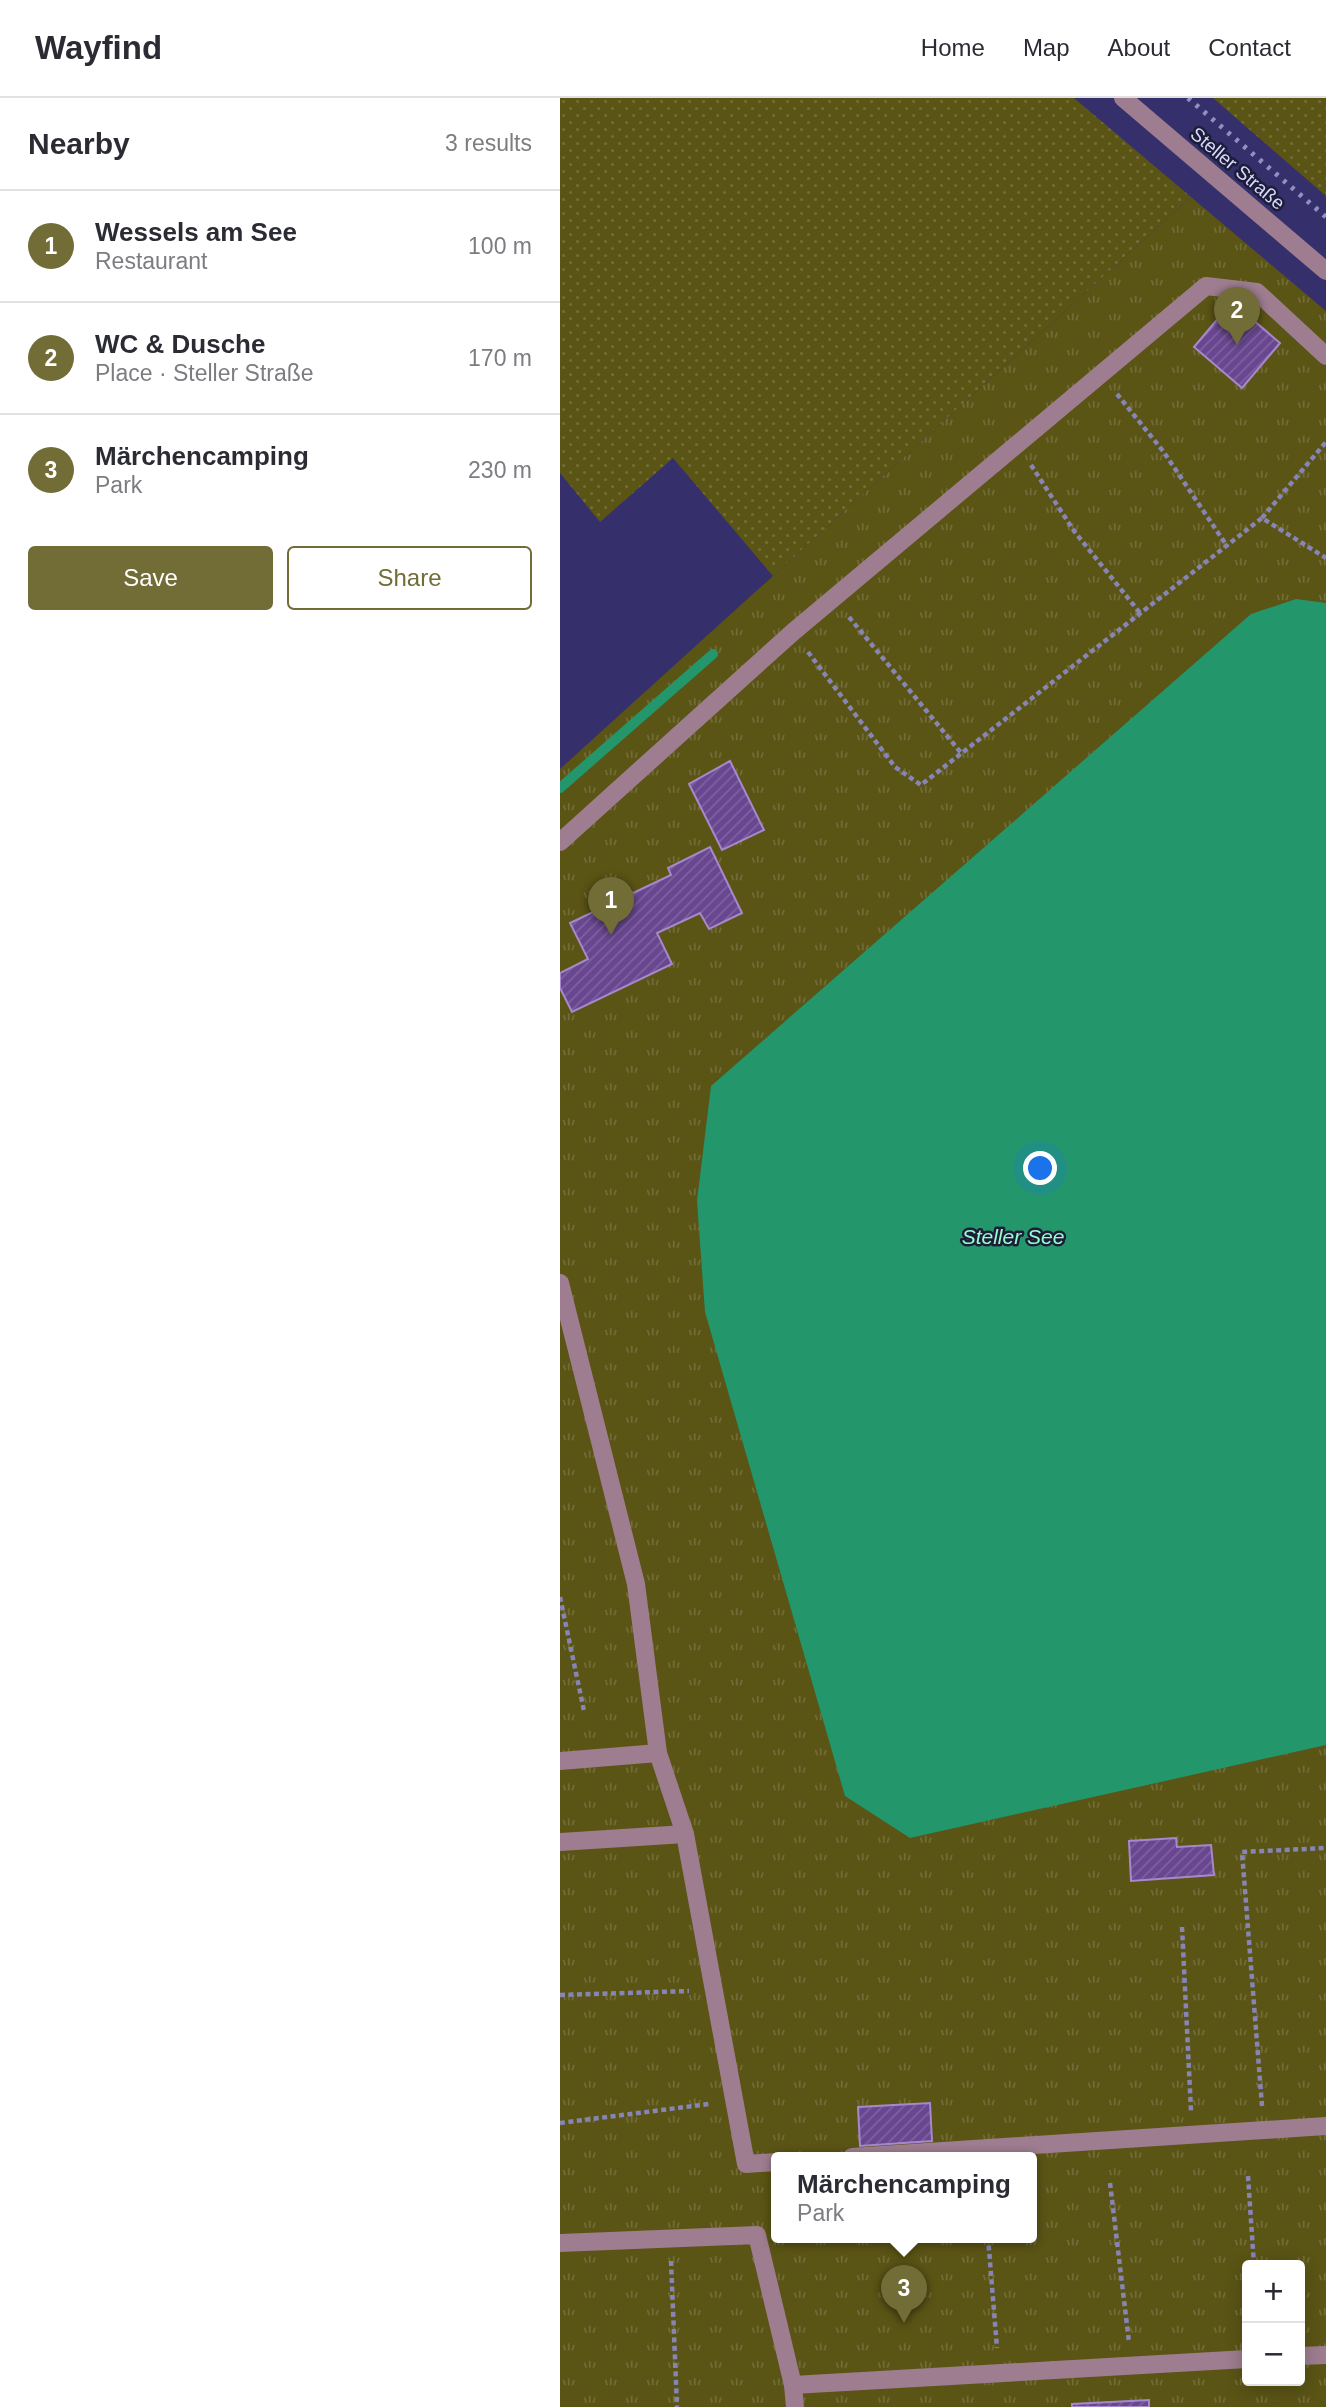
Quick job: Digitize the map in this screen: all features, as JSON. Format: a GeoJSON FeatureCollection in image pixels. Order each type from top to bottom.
{"type":"FeatureCollection","features":[{"type":"Feature","properties":{"kind":"street","name":"Steller Straße"},"geometry":{"type":"LineString","coordinates":[[1123,98],[1326,271]]}},
{"type":"Feature","properties":{"kind":"street"},"geometry":{"type":"LineString","coordinates":[[560,842],[793,632],[1206,286],[1257,292],[1326,356]]}},
{"type":"Feature","properties":{"kind":"street"},"geometry":{"type":"LineString","coordinates":[[560,1283],[636,1584],[658,1753],[685,1833],[746,2164],[771,2162]]}},
{"type":"Feature","properties":{"kind":"street"},"geometry":{"type":"LineString","coordinates":[[560,1761],[658,1753]]}},
{"type":"Feature","properties":{"kind":"street"},"geometry":{"type":"LineString","coordinates":[[560,1842],[685,1833]]}},
{"type":"Feature","properties":{"kind":"street"},"geometry":{"type":"LineString","coordinates":[[926,2152],[1326,2126]]}},
{"type":"Feature","properties":{"kind":"street"},"geometry":{"type":"LineString","coordinates":[[560,2243],[757,2235],[796,2407]]}},
{"type":"Feature","properties":{"kind":"street"},"geometry":{"type":"LineString","coordinates":[[1305,2356],[1326,2355]]}},
{"type":"Feature","properties":{"kind":"street"},"geometry":{"type":"LineString","coordinates":[[793,2385],[1242,2359]]}},
{"type":"Feature","properties":{"kind":"path"},"geometry":{"type":"LineString","coordinates":[[1100,374],[1163,451],[1227,546]]}},
{"type":"Feature","properties":{"kind":"path"},"geometry":{"type":"LineString","coordinates":[[793,632],[895,766],[921,785],[1262,518],[1326,442]]}},
{"type":"Feature","properties":{"kind":"path"},"geometry":{"type":"LineString","coordinates":[[1017,444],[1074,531],[1140,614]]}},
{"type":"Feature","properties":{"kind":"path"},"geometry":{"type":"LineString","coordinates":[[1262,518],[1326,558]]}},
{"type":"Feature","properties":{"kind":"path"},"geometry":{"type":"LineString","coordinates":[[833,598],[962,754]]}},
{"type":"Feature","properties":{"kind":"path"},"geometry":{"type":"LineString","coordinates":[[560,1597],[584,1712]]}},
{"type":"Feature","properties":{"kind":"path"},"geometry":{"type":"LineString","coordinates":[[1264,2129],[1242,1852],[1326,1847]]}},
{"type":"Feature","properties":{"kind":"path"},"geometry":{"type":"LineString","coordinates":[[1182,1927],[1192,2134]]}},
{"type":"Feature","properties":{"kind":"path"},"geometry":{"type":"LineString","coordinates":[[560,1995],[715,1990]]}},
{"type":"Feature","properties":{"kind":"path"},"geometry":{"type":"LineString","coordinates":[[560,2123],[735,2100]]}},
{"type":"Feature","properties":{"kind":"path"},"geometry":{"type":"LineString","coordinates":[[1248,2176],[1254,2260]]}},
{"type":"Feature","properties":{"kind":"path"},"geometry":{"type":"LineString","coordinates":[[1110,2183],[1132,2366]]}},
{"type":"Feature","properties":{"kind":"path"},"geometry":{"type":"LineString","coordinates":[[669,2238],[677,2407]]}},
{"type":"Feature","properties":{"kind":"path"},"geometry":{"type":"LineString","coordinates":[[988,2243],[999,2374]]}},
{"type":"Feature","properties":{"kind":"green space"},"geometry":{"type":"Polygon","coordinates":[[[560,98],[1074,98],[1191,197],[773,576],[673,458],[600,522],[560,473],[560,98]]]}},
{"type":"Feature","properties":{"kind":"green space"},"geometry":{"type":"Polygon","coordinates":[[[1213,98],[1326,98],[1326,196],[1213,98]]]}},
{"type":"Feature","properties":{"kind":"green space"},"geometry":{"type":"Polygon","coordinates":[[[1191,197],[1326,311],[1326,2407],[560,2407],[560,769],[1191,197]]]}},
{"type":"Feature","properties":{"kind":"water","name":"Steller See"},"geometry":{"type":"Polygon","coordinates":[[[1296,599],[1326,603],[1326,1745],[910,1838],[845,1796],[705,1312],[697,1201],[711,1086],[1251,614],[1296,599]]]}},
{"type":"Feature","properties":{"kind":"building"},"geometry":{"type":"Polygon","coordinates":[[[1232,302],[1280,343],[1242,388],[1194,347],[1232,302]]]}},
{"type":"Feature","properties":{"kind":"building"},"geometry":{"type":"Polygon","coordinates":[[[730,761],[764,830],[722,850],[689,784],[730,761]]]}},
{"type":"Feature","properties":{"kind":"building"},"geometry":{"type":"Polygon","coordinates":[[[710,847],[742,913],[709,929],[700,913],[657,933],[672,964],[572,1012],[560,988],[560,973],[588,959],[570,923],[671,875],[668,868],[710,847]]]}},
{"type":"Feature","properties":{"kind":"building"},"geometry":{"type":"Polygon","coordinates":[[[1176,1838],[1177,1847],[1211,1845],[1214,1875],[1131,1881],[1129,1841],[1176,1838]]]}},
{"type":"Feature","properties":{"kind":"building"},"geometry":{"type":"Polygon","coordinates":[[[930,2103],[932,2141],[860,2146],[858,2107],[930,2103]]]}},
{"type":"Feature","properties":{"kind":"building"},"geometry":{"type":"Polygon","coordinates":[[[1149,2400],[1149,2407],[1072,2407],[1072,2404],[1149,2400]]]}},
{"type":"Feature","properties":{"kind":"waterway"},"geometry":{"type":"LineString","coordinates":[[560,788],[713,654]]}},
{"type":"Feature","properties":{"kind":"railway"},"geometry":{"type":"LineString","coordinates":[[1188,98],[1326,217]]}},
{"type":"Feature","properties":{"kind":"place","name":"WC & Dusche"},"geometry":{"type":"Point","coordinates":[1237,345]}},
{"type":"Feature","properties":{"kind":"place","name":"Wessels am See"},"geometry":{"type":"Point","coordinates":[611,935]}},
{"type":"Feature","properties":{"kind":"place","name":"Märchencamping"},"geometry":{"type":"Point","coordinates":[904,2323]}}]}
